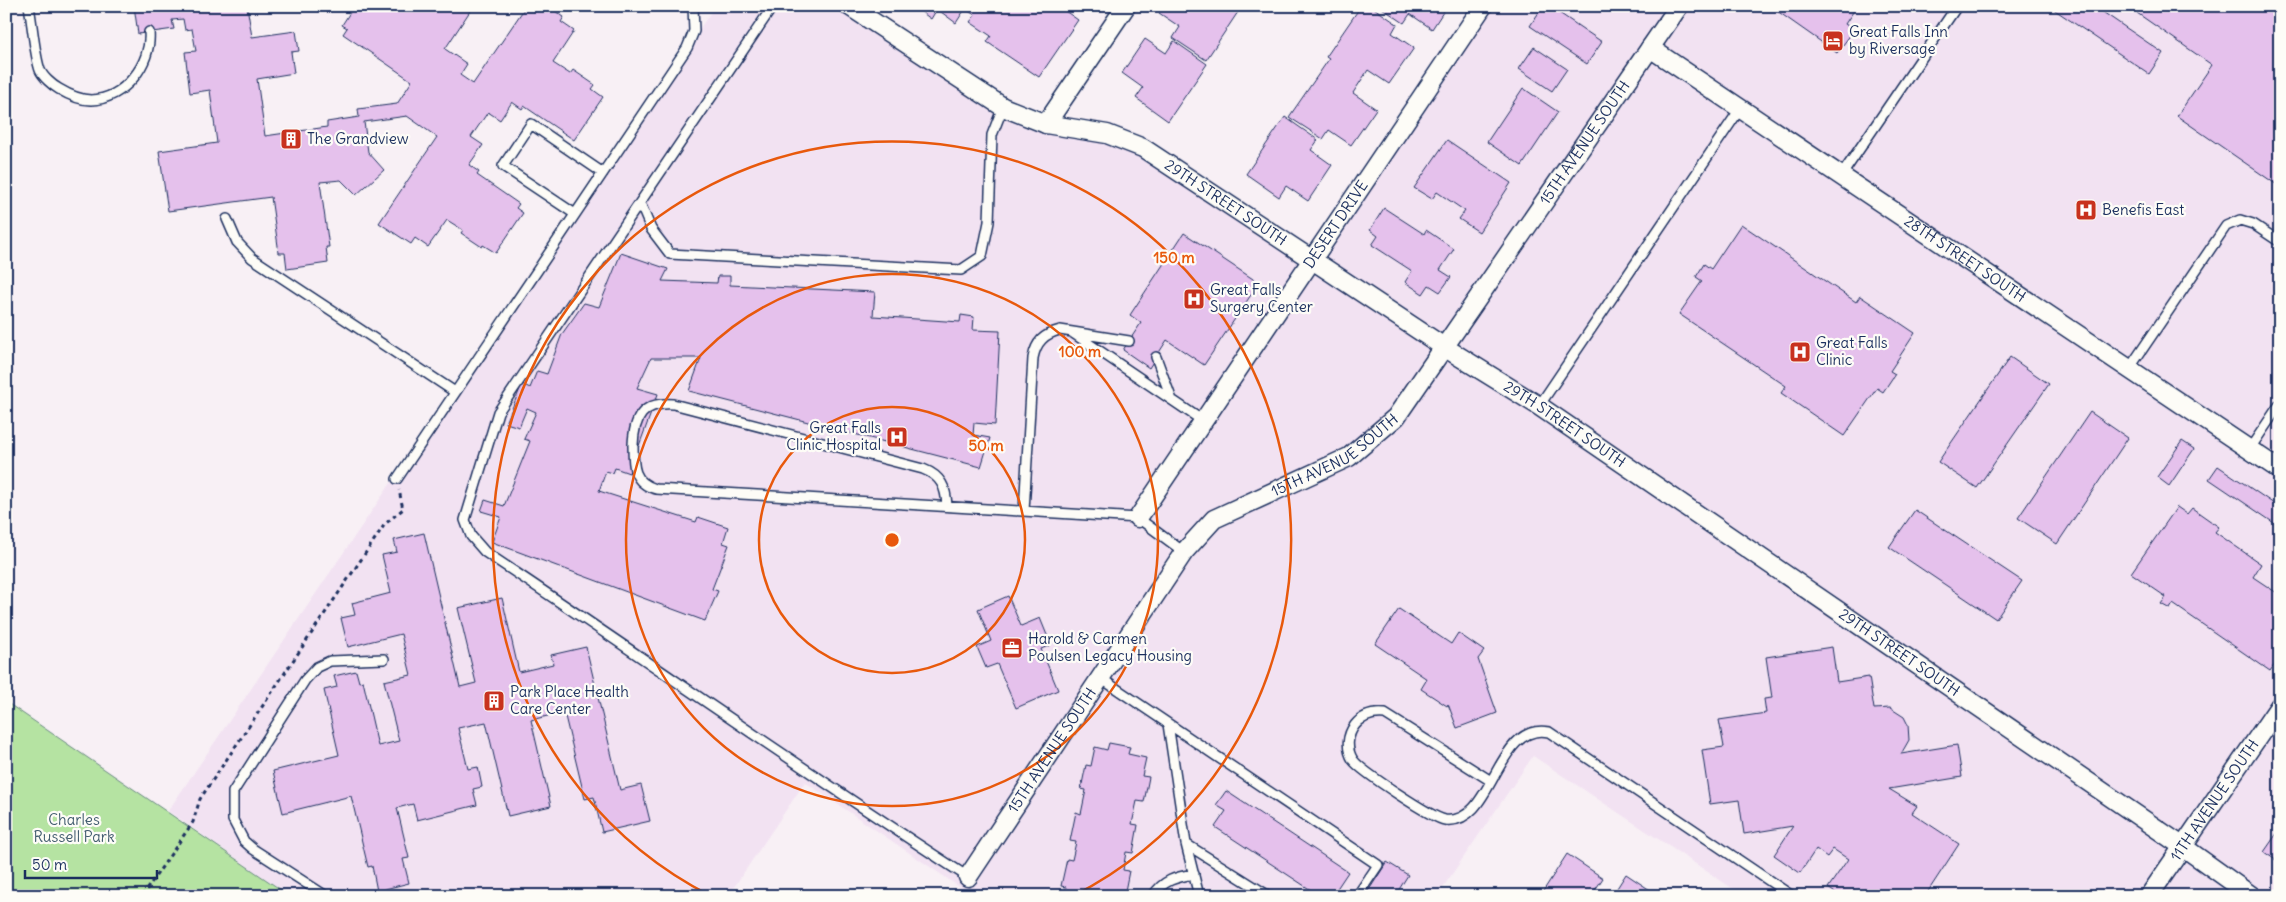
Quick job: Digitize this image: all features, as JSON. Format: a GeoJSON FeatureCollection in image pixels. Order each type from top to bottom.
{"type":"FeatureCollection","features":[{"type":"Feature","properties":{"kind":"street","name":"29TH STREET SOUTH"},"geometry":{"type":"LineString","coordinates":[[849,6],[1003,107],[1046,124],[1107,134],[1143,148],[1444,348],[1539,406],[2182,846],[2252,896]]}},
{"type":"Feature","properties":{"kind":"street"},"geometry":{"type":"LineString","coordinates":[[1046,124],[1126,6]]}},
{"type":"Feature","properties":{"kind":"street","name":"DESERT DRIVE"},"geometry":{"type":"LineString","coordinates":[[1138,518],[1483,6]]}},
{"type":"Feature","properties":{"kind":"street","name":"15TH AVENUE SOUTH"},"geometry":{"type":"LineString","coordinates":[[968,876],[1184,552],[1214,519],[1349,457],[1396,416],[1678,6]]}},
{"type":"Feature","properties":{"kind":"street","name":"28TH STREET SOUTH"},"geometry":{"type":"LineString","coordinates":[[1650,48],[2280,470]]}},
{"type":"Feature","properties":{"kind":"street","name":"11TH AVENUE SOUTH"},"geometry":{"type":"LineString","coordinates":[[2149,896],[2280,705]]}},
{"type":"Feature","properties":{"kind":"lane"},"geometry":{"type":"LineString","coordinates":[[29,6],[40,71],[53,85],[72,97],[91,100],[112,94],[127,86],[140,69],[150,43],[149,32]]}},
{"type":"Feature","properties":{"kind":"lane"},"geometry":{"type":"LineString","coordinates":[[397,479],[687,48],[694,31],[693,6]]}},
{"type":"Feature","properties":{"kind":"lane"},"geometry":{"type":"LineString","coordinates":[[773,6],[498,412],[465,520],[471,536],[485,552],[968,876]]}},
{"type":"Feature","properties":{"kind":"lane"},"geometry":{"type":"LineString","coordinates":[[1841,176],[1957,6]]}},
{"type":"Feature","properties":{"kind":"lane"},"geometry":{"type":"LineString","coordinates":[[640,203],[651,229],[670,254],[962,270],[982,256],[989,222],[992,136],[1003,107]]}},
{"type":"Feature","properties":{"kind":"lane"},"geometry":{"type":"LineString","coordinates":[[1539,406],[1740,109]]}},
{"type":"Feature","properties":{"kind":"lane"},"geometry":{"type":"LineString","coordinates":[[575,214],[503,166],[531,124],[603,173]]}},
{"type":"Feature","properties":{"kind":"lane"},"geometry":{"type":"LineString","coordinates":[[227,219],[237,242],[252,258],[455,392]]}},
{"type":"Feature","properties":{"kind":"lane"},"geometry":{"type":"LineString","coordinates":[[2129,369],[2226,226],[2240,220],[2253,224],[2280,242]]}},
{"type":"Feature","properties":{"kind":"lane"},"geometry":{"type":"LineString","coordinates":[[1070,331],[1203,421]]}},
{"type":"Feature","properties":{"kind":"lane"},"geometry":{"type":"LineString","coordinates":[[1024,511],[1035,350],[1038,342],[1052,332],[1070,331],[1129,341]]}},
{"type":"Feature","properties":{"kind":"lane"},"geometry":{"type":"LineString","coordinates":[[1156,357],[1172,400]]}},
{"type":"Feature","properties":{"kind":"lane"},"geometry":{"type":"LineString","coordinates":[[947,506],[945,488],[940,479],[924,469],[673,404],[653,406],[638,418],[634,427],[634,471],[638,478],[649,487],[1024,511],[1138,518],[1184,552]]}},
{"type":"Feature","properties":{"kind":"lane"},"geometry":{"type":"LineString","coordinates":[[2249,450],[2280,404]]}},
{"type":"Feature","properties":{"kind":"lane"},"geometry":{"type":"LineString","coordinates":[[326,896],[253,849],[244,840],[233,820],[233,792],[305,680],[317,667],[330,661],[384,659]]}},
{"type":"Feature","properties":{"kind":"lane"},"geometry":{"type":"LineString","coordinates":[[1099,677],[1378,866],[1358,896]]}},
{"type":"Feature","properties":{"kind":"lane"},"geometry":{"type":"LineString","coordinates":[[1491,781],[1386,714],[1378,713],[1364,717],[1353,727],[1350,735],[1350,752],[1358,766],[1432,816],[1440,819],[1456,819],[1468,813],[1491,781],[1522,736],[1535,730],[1549,732],[1792,896]]}},
{"type":"Feature","properties":{"kind":"lane"},"geometry":{"type":"LineString","coordinates":[[1168,724],[1186,844],[1199,896]]}},
{"type":"Feature","properties":{"kind":"lane"},"geometry":{"type":"LineString","coordinates":[[1186,844],[1269,896]]}},
{"type":"Feature","properties":{"kind":"lane"},"geometry":{"type":"LineString","coordinates":[[1153,896],[1166,880],[1194,874]]}},
{"type":"Feature","properties":{"kind":"path"},"geometry":{"type":"LineString","coordinates":[[142,896],[192,822],[200,799],[368,548],[385,524],[402,509],[397,479]]}},
{"type":"Feature","properties":{"kind":"shaded area"},"geometry":{"type":"Polygon","coordinates":[[[715,6],[850,6],[1003,107],[1107,134],[1311,259],[1483,6],[2280,6],[2280,896],[1744,896],[1533,756],[1437,896],[961,896],[964,890],[805,782],[728,896],[290,896],[168,811],[715,6]]]}},
{"type":"Feature","properties":{"kind":"green space","name":"Charles Russell Park"},"geometry":{"type":"Polygon","coordinates":[[[6,702],[290,896],[6,896],[6,702]]]}},
{"type":"Feature","properties":{"kind":"building","name":"The Grandview"},"geometry":{"type":"Polygon","coordinates":[[[134,6],[247,6],[252,37],[296,31],[299,51],[291,52],[294,73],[257,79],[265,136],[327,127],[327,122],[359,117],[358,109],[397,104],[412,81],[343,34],[347,28],[342,25],[354,6],[470,6],[472,8],[445,49],[467,64],[460,75],[473,84],[526,6],[547,6],[564,17],[561,22],[574,31],[553,63],[570,74],[573,70],[595,85],[592,89],[603,97],[574,140],[524,106],[522,109],[512,102],[500,120],[488,112],[471,137],[483,145],[469,165],[479,172],[477,175],[519,204],[516,208],[523,213],[496,253],[483,245],[482,247],[461,233],[463,230],[447,220],[428,247],[415,238],[411,244],[379,223],[437,137],[407,116],[364,122],[368,152],[384,170],[356,195],[341,180],[320,182],[329,247],[326,247],[328,263],[287,269],[285,253],[279,253],[271,197],[168,211],[159,151],[217,143],[210,90],[190,93],[185,52],[196,51],[192,29],[185,30],[183,19],[172,20],[174,29],[138,34],[134,6]]]}},
{"type":"Feature","properties":{"kind":"building"},"geometry":{"type":"Polygon","coordinates":[[[913,6],[1058,6],[1078,20],[1039,77],[987,42],[991,36],[970,22],[975,15],[965,9],[956,23],[937,9],[931,19],[913,6]]]}},
{"type":"Feature","properties":{"kind":"building"},"geometry":{"type":"Polygon","coordinates":[[[1163,6],[1242,6],[1206,60],[1173,38],[1180,27],[1159,13],[1163,6]]]}},
{"type":"Feature","properties":{"kind":"building"},"geometry":{"type":"Polygon","coordinates":[[[1361,6],[1371,6],[1397,24],[1392,33],[1414,48],[1389,84],[1368,70],[1353,93],[1376,109],[1351,145],[1329,130],[1323,139],[1289,117],[1329,59],[1326,57],[1361,6]]]}},
{"type":"Feature","properties":{"kind":"building"},"geometry":{"type":"Polygon","coordinates":[[[1379,6],[1447,6],[1432,29],[1410,14],[1404,23],[1379,6]]]}},
{"type":"Feature","properties":{"kind":"building"},"geometry":{"type":"Polygon","coordinates":[[[1543,6],[1549,6],[1602,42],[1587,64],[1530,26],[1543,6]]]}},
{"type":"Feature","properties":{"kind":"building","name":"Great Falls Inn by Riversage"},"geometry":{"type":"Polygon","coordinates":[[[1770,6],[1857,6],[1845,24],[1854,30],[1837,53],[1770,6]]]}},
{"type":"Feature","properties":{"kind":"building"},"geometry":{"type":"Polygon","coordinates":[[[2049,6],[2094,6],[2163,53],[2149,74],[2049,6]]]}},
{"type":"Feature","properties":{"kind":"building"},"geometry":{"type":"Polygon","coordinates":[[[2142,6],[2280,6],[2280,187],[2177,116],[2212,65],[2137,13],[2142,6]]]}},
{"type":"Feature","properties":{"kind":"building"},"geometry":{"type":"Polygon","coordinates":[[[1145,39],[1166,53],[1174,41],[1207,64],[1168,121],[1136,98],[1143,88],[1122,73],[1145,39]]]}},
{"type":"Feature","properties":{"kind":"building"},"geometry":{"type":"Polygon","coordinates":[[[1534,47],[1567,69],[1552,91],[1519,69],[1534,47]]]}},
{"type":"Feature","properties":{"kind":"building"},"geometry":{"type":"Polygon","coordinates":[[[1523,88],[1558,112],[1522,166],[1487,142],[1523,88]]]}},
{"type":"Feature","properties":{"kind":"building"},"geometry":{"type":"Polygon","coordinates":[[[1285,117],[1318,140],[1311,150],[1332,165],[1308,201],[1286,186],[1279,197],[1246,174],[1285,117]]]}},
{"type":"Feature","properties":{"kind":"building"},"geometry":{"type":"Polygon","coordinates":[[[1447,140],[1511,183],[1479,232],[1459,219],[1465,211],[1437,192],[1432,199],[1414,188],[1447,140]]]}},
{"type":"Feature","properties":{"kind":"building"},"geometry":{"type":"Polygon","coordinates":[[[1384,208],[1424,234],[1426,230],[1454,249],[1440,270],[1451,277],[1440,292],[1429,285],[1423,294],[1405,282],[1412,271],[1372,245],[1378,236],[1370,230],[1384,208]]]}},
{"type":"Feature","properties":{"kind":"building"},"geometry":{"type":"Polygon","coordinates":[[[1741,224],[1856,302],[1860,296],[1915,333],[1890,371],[1895,374],[1883,392],[1877,388],[1844,436],[1781,393],[1786,386],[1679,314],[1702,281],[1696,277],[1704,264],[1711,269],[1741,224]]]}},
{"type":"Feature","properties":{"kind":"building","name":"Great Falls Surgery Center"},"geometry":{"type":"Polygon","coordinates":[[[1184,233],[1259,283],[1204,365],[1167,340],[1149,368],[1123,350],[1141,323],[1130,315],[1184,233]]]}},
{"type":"Feature","properties":{"kind":"building"},"geometry":{"type":"Polygon","coordinates":[[[621,253],[668,269],[662,281],[717,283],[718,276],[730,276],[730,285],[875,292],[873,316],[960,322],[961,315],[974,317],[973,330],[1000,331],[995,425],[974,423],[973,435],[990,438],[981,467],[689,391],[701,358],[651,358],[637,388],[658,394],[629,473],[615,468],[613,473],[606,471],[599,491],[696,522],[698,517],[728,527],[723,543],[729,545],[712,589],[718,591],[705,621],[492,542],[501,517],[481,511],[485,500],[504,506],[530,441],[524,439],[536,412],[527,408],[519,427],[506,423],[522,384],[530,388],[537,371],[547,374],[562,334],[584,303],[599,307],[621,253]]]}},
{"type":"Feature","properties":{"kind":"building"},"geometry":{"type":"Polygon","coordinates":[[[2010,357],[2049,384],[1977,488],[1938,462],[2010,357]]]}},
{"type":"Feature","properties":{"kind":"building"},"geometry":{"type":"Polygon","coordinates":[[[2090,412],[2128,438],[2057,544],[2018,518],[2090,412]]]}},
{"type":"Feature","properties":{"kind":"building"},"geometry":{"type":"Polygon","coordinates":[[[2182,441],[2194,449],[2169,486],[2157,477],[2182,441]]]}},
{"type":"Feature","properties":{"kind":"building"},"geometry":{"type":"Polygon","coordinates":[[[2218,466],[2280,508],[2280,527],[2209,479],[2218,466]]]}},
{"type":"Feature","properties":{"kind":"building"},"geometry":{"type":"Polygon","coordinates":[[[2177,507],[2187,514],[2192,508],[2219,527],[2215,532],[2261,564],[2253,577],[2280,595],[2280,657],[2270,671],[2173,604],[2170,609],[2161,604],[2166,597],[2131,573],[2177,507]]]}},
{"type":"Feature","properties":{"kind":"building"},"geometry":{"type":"Polygon","coordinates":[[[1915,510],[2022,581],[1996,619],[1889,547],[1915,510]]]}},
{"type":"Feature","properties":{"kind":"building","name":"Park Place Health Care Center"},"geometry":{"type":"Polygon","coordinates":[[[424,533],[460,687],[476,683],[458,608],[502,598],[519,672],[553,664],[551,655],[586,647],[620,790],[641,785],[650,821],[602,832],[594,797],[585,799],[564,712],[531,720],[551,806],[508,816],[486,722],[458,728],[468,769],[478,767],[482,787],[473,789],[477,805],[417,820],[413,804],[397,808],[409,858],[403,859],[409,883],[377,891],[372,866],[368,867],[351,796],[283,813],[273,771],[339,755],[324,690],[337,687],[334,676],[356,671],[359,682],[363,681],[378,746],[399,741],[384,681],[411,675],[401,634],[348,647],[341,618],[355,615],[352,603],[391,593],[382,555],[397,552],[394,540],[424,533]]]}},
{"type":"Feature","properties":{"kind":"building"},"geometry":{"type":"Polygon","coordinates":[[[1008,596],[1021,626],[1040,618],[1051,645],[1041,649],[1058,690],[1016,708],[997,664],[986,668],[977,647],[991,641],[978,609],[1008,596]]]}},
{"type":"Feature","properties":{"kind":"building"},"geometry":{"type":"Polygon","coordinates":[[[1399,609],[1451,644],[1458,633],[1484,651],[1478,659],[1497,713],[1457,728],[1448,704],[1447,706],[1421,689],[1427,679],[1375,644],[1399,609]]]}},
{"type":"Feature","properties":{"kind":"building"},"geometry":{"type":"Polygon","coordinates":[[[1832,647],[1837,682],[1869,677],[1874,709],[1890,708],[1904,717],[1908,725],[1909,740],[1901,754],[1957,745],[1962,777],[1889,789],[1917,806],[1912,813],[1959,844],[1925,896],[1840,896],[1828,888],[1848,859],[1833,849],[1827,857],[1816,849],[1800,873],[1774,855],[1793,826],[1744,834],[1739,800],[1710,804],[1702,750],[1724,747],[1719,720],[1766,713],[1764,699],[1772,698],[1766,657],[1832,647]]]}},
{"type":"Feature","properties":{"kind":"building"},"geometry":{"type":"Polygon","coordinates":[[[1109,743],[1130,747],[1128,754],[1146,758],[1142,776],[1149,777],[1144,802],[1137,801],[1132,824],[1138,825],[1133,853],[1126,852],[1123,870],[1129,871],[1124,896],[1064,896],[1066,887],[1061,886],[1067,859],[1072,860],[1076,842],[1070,841],[1076,812],[1081,814],[1086,790],[1081,789],[1086,765],[1091,766],[1095,747],[1107,750],[1109,743]]]}},
{"type":"Feature","properties":{"kind":"building"},"geometry":{"type":"Polygon","coordinates":[[[1226,791],[1348,872],[1332,896],[1320,896],[1215,827],[1226,811],[1216,805],[1226,791]]]}},
{"type":"Feature","properties":{"kind":"building"},"geometry":{"type":"Polygon","coordinates":[[[2280,829],[2280,863],[2264,852],[2280,829]]]}},
{"type":"Feature","properties":{"kind":"building"},"geometry":{"type":"Polygon","coordinates":[[[1567,854],[1603,878],[1591,896],[1540,896],[1567,854]]]}},
{"type":"Feature","properties":{"kind":"building"},"geometry":{"type":"Polygon","coordinates":[[[1387,862],[1408,875],[1395,896],[1365,896],[1387,862]]]}},
{"type":"Feature","properties":{"kind":"building"},"geometry":{"type":"Polygon","coordinates":[[[1626,874],[1659,896],[1612,896],[1626,874]]]}},
{"type":"Feature","properties":{"kind":"place","name":"Great Falls Inn by Riversage"},"geometry":{"type":"Point","coordinates":[1833,41]}},
{"type":"Feature","properties":{"kind":"place","name":"The Grandview"},"geometry":{"type":"Point","coordinates":[291,139]}},
{"type":"Feature","properties":{"kind":"place","name":"Benefis East"},"geometry":{"type":"Point","coordinates":[2086,210]}},
{"type":"Feature","properties":{"kind":"place","name":"Great Falls Surgery Center"},"geometry":{"type":"Point","coordinates":[1194,299]}},
{"type":"Feature","properties":{"kind":"place","name":"Great Falls Clinic"},"geometry":{"type":"Point","coordinates":[1800,352]}},
{"type":"Feature","properties":{"kind":"place","name":"Great Falls Clinic Hospital"},"geometry":{"type":"Point","coordinates":[897,437]}},
{"type":"Feature","properties":{"kind":"place","name":"Harold & Carmen Poulsen Legacy Housing"},"geometry":{"type":"Point","coordinates":[1012,648]}},
{"type":"Feature","properties":{"kind":"place","name":"Park Place Health Care Center"},"geometry":{"type":"Point","coordinates":[494,701]}}]}
